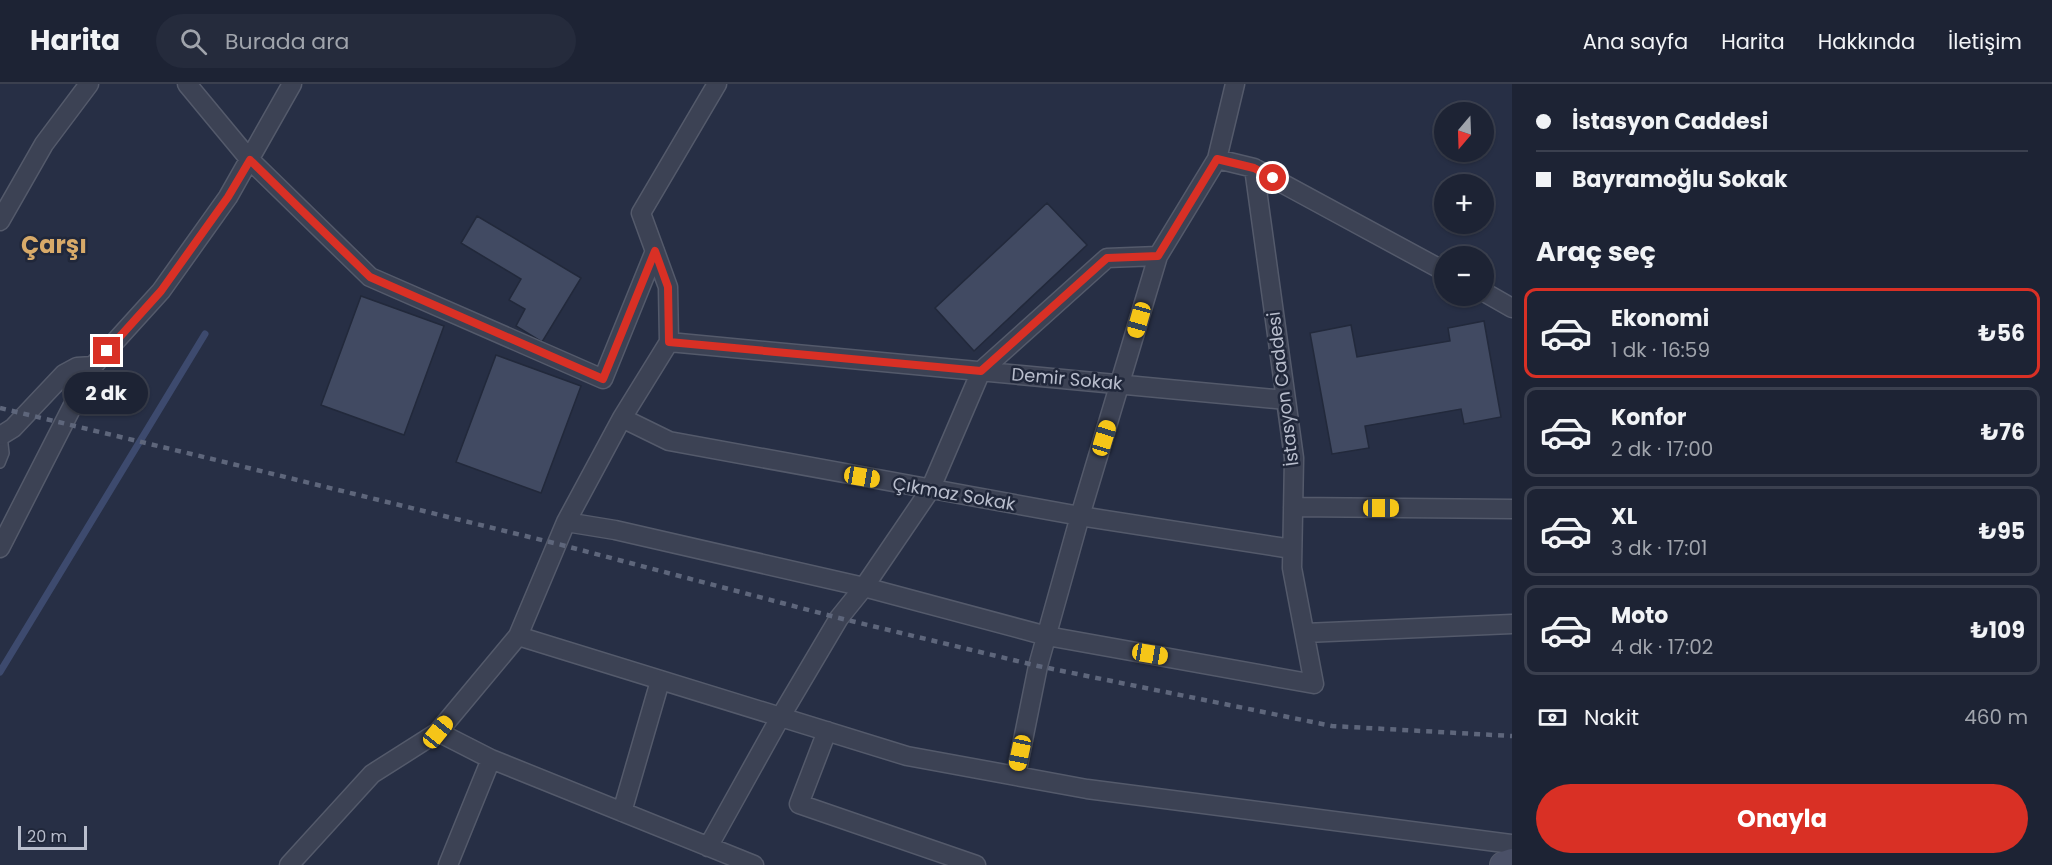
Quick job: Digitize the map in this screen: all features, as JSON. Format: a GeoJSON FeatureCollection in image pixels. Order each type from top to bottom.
{"type":"FeatureCollection","features":[{"type":"Feature","properties":{"kind":"street"},"geometry":{"type":"LineString","coordinates":[[0,221],[44,144],[89,84]]}},
{"type":"Feature","properties":{"kind":"street"},"geometry":{"type":"LineString","coordinates":[[187,84],[250,160],[370,277],[603,379],[655,251]]}},
{"type":"Feature","properties":{"kind":"street"},"geometry":{"type":"LineString","coordinates":[[0,548],[93,366],[161,291],[228,197],[292,84]]}},
{"type":"Feature","properties":{"kind":"street"},"geometry":{"type":"LineString","coordinates":[[289,865],[372,774],[438,732],[518,636],[566,522],[622,418],[669,342],[668,287],[640,213],[717,84]]}},
{"type":"Feature","properties":{"kind":"street"},"geometry":{"type":"LineString","coordinates":[[1016,775],[1038,666],[1080,516],[1158,256],[1217,159],[1235,84]]}},
{"type":"Feature","properties":{"kind":"street"},"geometry":{"type":"LineString","coordinates":[[1217,159],[1254,168],[1434,266]]}},
{"type":"Feature","properties":{"kind":"street","name":"İstasyon Caddesi"},"geometry":{"type":"LineString","coordinates":[[1047,636],[1314,684],[1292,568],[1294,458],[1254,168]]}},
{"type":"Feature","properties":{"kind":"street"},"geometry":{"type":"LineString","coordinates":[[708,847],[839,618],[864,587],[930,489],[981,371],[1107,258],[1158,256]]}},
{"type":"Feature","properties":{"kind":"street"},"geometry":{"type":"LineString","coordinates":[[1494,298],[1512,308]]}},
{"type":"Feature","properties":{"kind":"street","name":"Demir Sokak"},"geometry":{"type":"LineString","coordinates":[[669,342],[1286,400]]}},
{"type":"Feature","properties":{"kind":"street"},"geometry":{"type":"LineString","coordinates":[[1,436],[13,428],[64,374],[77,367],[93,366]]}},
{"type":"Feature","properties":{"kind":"street","name":"Çıkmaz Sokak"},"geometry":{"type":"LineString","coordinates":[[622,418],[669,441],[1080,516],[1293,549]]}},
{"type":"Feature","properties":{"kind":"street"},"geometry":{"type":"LineString","coordinates":[[1293,507],[1512,509]]}},
{"type":"Feature","properties":{"kind":"street"},"geometry":{"type":"LineString","coordinates":[[566,522],[615,530],[864,587],[1047,636]]}},
{"type":"Feature","properties":{"kind":"street"},"geometry":{"type":"LineString","coordinates":[[1305,633],[1512,624]]}},
{"type":"Feature","properties":{"kind":"street"},"geometry":{"type":"LineString","coordinates":[[518,636],[907,756],[1088,789],[1512,844]]}},
{"type":"Feature","properties":{"kind":"street"},"geometry":{"type":"LineString","coordinates":[[622,812],[660,681]]}},
{"type":"Feature","properties":{"kind":"street"},"geometry":{"type":"LineString","coordinates":[[827,731],[799,804],[976,865]]}},
{"type":"Feature","properties":{"kind":"street"},"geometry":{"type":"LineString","coordinates":[[438,732],[490,759],[708,847],[725,860],[754,865]]}},
{"type":"Feature","properties":{"kind":"street"},"geometry":{"type":"LineString","coordinates":[[448,865],[490,759]]}},
{"type":"Feature","properties":{"kind":"street"},"geometry":{"type":"LineString","coordinates":[[1503,865],[1512,862]]}},
{"type":"Feature","properties":{"kind":"lane"},"geometry":{"type":"LineString","coordinates":[[0,463],[4,453],[1,436]]}},
{"type":"Feature","properties":{"kind":"building"},"geometry":{"type":"Polygon","coordinates":[[[1047,203],[1087,245],[974,351],[935,308],[1047,203]]]}},
{"type":"Feature","properties":{"kind":"building"},"geometry":{"type":"Polygon","coordinates":[[[477,216],[581,278],[542,342],[516,326],[525,309],[509,300],[521,279],[461,243],[477,216]]]}},
{"type":"Feature","properties":{"kind":"building"},"geometry":{"type":"Polygon","coordinates":[[[361,296],[444,326],[404,435],[321,405],[361,296]]]}},
{"type":"Feature","properties":{"kind":"building"},"geometry":{"type":"Polygon","coordinates":[[[1484,321],[1501,417],[1464,424],[1461,409],[1365,426],[1369,448],[1332,454],[1310,333],[1351,325],[1357,357],[1450,341],[1448,328],[1484,321]]]}},
{"type":"Feature","properties":{"kind":"building"},"geometry":{"type":"Polygon","coordinates":[[[496,355],[581,386],[541,493],[456,462],[496,355]]]}},
{"type":"Feature","properties":{"kind":"waterway"},"geometry":{"type":"LineString","coordinates":[[0,672],[205,334]]}},
{"type":"Feature","properties":{"kind":"railway"},"geometry":{"type":"LineString","coordinates":[[0,408],[558,544],[839,618],[1038,666],[1332,726],[1512,736]]}},
{"type":"Feature","properties":{"kind":"district","name":"Çarşı"},"geometry":{"type":"Point","coordinates":[54,245]}},
{"type":"Feature","properties":{"kind":"route"},"geometry":{"type":"LineString","coordinates":[[107,351],[161,291],[228,197],[250,160],[370,277],[603,379],[655,251],[668,287],[669,342],[981,371],[1107,258],[1158,256],[1217,159],[1254,168],[1273,178]]}}]}
